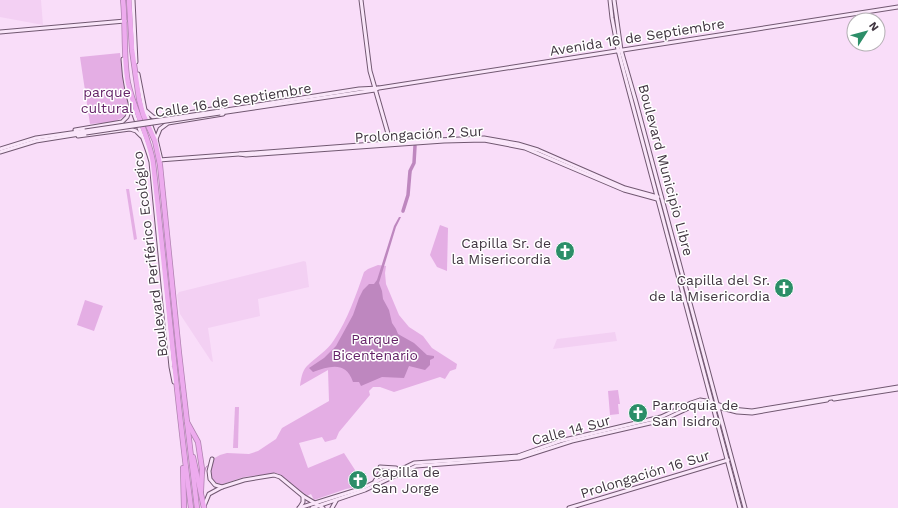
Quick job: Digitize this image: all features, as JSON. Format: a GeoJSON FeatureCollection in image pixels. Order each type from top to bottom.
{"type":"FeatureCollection","features":[{"type":"Feature","properties":{"kind":"highway","name":"Boulevard Periférico Ecológico"},"geometry":{"type":"LineString","coordinates":[[122,0],[128,83],[149,145],[153,162],[182,439],[191,508]]}},
{"type":"Feature","properties":{"kind":"highway","name":"Boulevard Periférico Ecológico"},"geometry":{"type":"LineString","coordinates":[[129,0],[132,50],[139,99],[143,114],[155,141],[160,160],[197,508]]}},
{"type":"Feature","properties":{"kind":"highway"},"geometry":{"type":"LineString","coordinates":[[177,423],[177,416],[180,413]]}},
{"type":"Feature","properties":{"kind":"highway"},"geometry":{"type":"LineString","coordinates":[[187,424],[198,442],[202,469],[201,497]]}},
{"type":"Feature","properties":{"kind":"highway"},"geometry":{"type":"LineString","coordinates":[[187,424],[204,508]]}},
{"type":"Feature","properties":{"kind":"highway"},"geometry":{"type":"LineString","coordinates":[[182,439],[184,508]]}},
{"type":"Feature","properties":{"kind":"main road"},"geometry":{"type":"LineString","coordinates":[[133,0],[136,64],[145,110],[156,139],[160,160]]}},
{"type":"Feature","properties":{"kind":"main road"},"geometry":{"type":"LineString","coordinates":[[361,0],[369,64],[391,144]]}},
{"type":"Feature","properties":{"kind":"main road","name":"Boulevard Municipio Libre"},"geometry":{"type":"LineString","coordinates":[[610,0],[612,18],[620,50],[710,396],[715,405],[740,508]]}},
{"type":"Feature","properties":{"kind":"main road","name":"Boulevard Municipio Libre"},"geometry":{"type":"LineString","coordinates":[[614,0],[620,50]]}},
{"type":"Feature","properties":{"kind":"main road","name":"Avenida 16 de Septiembre"},"geometry":{"type":"LineString","coordinates":[[376,88],[898,7]]}},
{"type":"Feature","properties":{"kind":"main road"},"geometry":{"type":"LineString","coordinates":[[0,32],[124,21]]}},
{"type":"Feature","properties":{"kind":"main road","name":"Boulevard Periférico Ecológico"},"geometry":{"type":"LineString","coordinates":[[124,21],[124,74],[131,106],[151,162],[171,367],[177,387]]}},
{"type":"Feature","properties":{"kind":"main road","name":"Calle 16 de Septiembre"},"geometry":{"type":"LineString","coordinates":[[0,150],[66,135],[376,88]]}},
{"type":"Feature","properties":{"kind":"main road"},"geometry":{"type":"LineString","coordinates":[[66,135],[75,130],[122,122],[127,117],[131,106]]}},
{"type":"Feature","properties":{"kind":"main road"},"geometry":{"type":"LineString","coordinates":[[145,110],[153,117],[159,118],[212,110],[228,111]]}},
{"type":"Feature","properties":{"kind":"main road"},"geometry":{"type":"LineString","coordinates":[[156,139],[160,129],[166,124],[214,116],[228,111]]}},
{"type":"Feature","properties":{"kind":"main road"},"geometry":{"type":"LineString","coordinates":[[66,135],[77,136],[130,129],[138,132],[143,139]]}},
{"type":"Feature","properties":{"kind":"main road","name":"Prolongación 2 Sur"},"geometry":{"type":"LineString","coordinates":[[160,160],[240,154],[246,156],[391,144],[480,140],[511,145],[537,153],[624,190],[659,198]]}},
{"type":"Feature","properties":{"kind":"main road","name":"Boulevard Municipio Libre"},"geometry":{"type":"LineString","coordinates":[[659,198],[715,405],[745,508]]}},
{"type":"Feature","properties":{"kind":"main road","name":"Calle 14 Sur"},"geometry":{"type":"LineString","coordinates":[[312,508],[322,507],[365,490],[417,462],[518,456],[565,440],[661,417],[700,400],[737,412],[752,413],[898,388]]}},
{"type":"Feature","properties":{"kind":"main road"},"geometry":{"type":"LineString","coordinates":[[706,401],[710,396]]}},
{"type":"Feature","properties":{"kind":"main road","name":"Calle 14 Sur"},"geometry":{"type":"LineString","coordinates":[[300,508],[356,490],[420,465],[519,458],[572,441],[663,420],[697,404],[702,403],[715,405]]}},
{"type":"Feature","properties":{"kind":"main road"},"geometry":{"type":"LineString","coordinates":[[212,459],[209,471],[210,479],[215,485],[222,487]]}},
{"type":"Feature","properties":{"kind":"main road","name":"Prolongación 16 Sur"},"geometry":{"type":"LineString","coordinates":[[569,508],[728,460]]}},
{"type":"Feature","properties":{"kind":"main road"},"geometry":{"type":"LineString","coordinates":[[375,482],[380,469],[396,468],[399,472]]}},
{"type":"Feature","properties":{"kind":"main road"},"geometry":{"type":"LineString","coordinates":[[204,508],[209,494],[222,487],[244,480],[276,475],[280,476],[303,496],[322,507]]}},
{"type":"Feature","properties":{"kind":"main road"},"geometry":{"type":"LineString","coordinates":[[300,508],[303,496]]}},
{"type":"Feature","properties":{"kind":"main road"},"geometry":{"type":"LineString","coordinates":[[332,508],[338,500]]}},
{"type":"Feature","properties":{"kind":"shaded area"},"geometry":{"type":"Polygon","coordinates":[[[0,0],[41,0],[43,25],[0,17],[0,0]]]}},
{"type":"Feature","properties":{"kind":"shaded area"},"geometry":{"type":"Polygon","coordinates":[[[399,217],[401,217],[396,227],[379,283],[383,299],[398,334],[414,343],[427,355],[434,356],[434,358],[430,360],[430,365],[425,370],[409,366],[404,378],[382,377],[361,386],[359,382],[353,382],[350,375],[342,368],[331,367],[313,372],[309,368],[324,358],[336,346],[353,315],[363,290],[369,284],[374,284],[377,280],[394,226],[399,217]]]}},
{"type":"Feature","properties":{"kind":"shaded area"},"geometry":{"type":"Polygon","coordinates":[[[304,261],[306,262],[309,287],[258,299],[260,316],[208,328],[213,362],[211,361],[180,314],[177,295],[179,292],[304,261]]]}},
{"type":"Feature","properties":{"kind":"shaded area"},"geometry":{"type":"Polygon","coordinates":[[[615,332],[617,341],[553,349],[557,339],[615,332]]]}},
{"type":"Feature","properties":{"kind":"green space","name":"parque cultural"},"geometry":{"type":"Polygon","coordinates":[[[120,53],[124,85],[129,106],[125,116],[114,122],[90,124],[80,57],[120,53]]]}},
{"type":"Feature","properties":{"kind":"green space"},"geometry":{"type":"Polygon","coordinates":[[[126,189],[129,189],[137,239],[134,240],[126,189]]]}},
{"type":"Feature","properties":{"kind":"green space"},"geometry":{"type":"Polygon","coordinates":[[[440,225],[448,228],[447,271],[437,267],[430,255],[440,225]]]}},
{"type":"Feature","properties":{"kind":"green space","name":"Parque Bicentenario"},"geometry":{"type":"Polygon","coordinates":[[[378,265],[386,266],[386,284],[399,315],[409,327],[423,336],[432,348],[457,364],[456,369],[450,371],[445,379],[440,377],[394,392],[380,387],[373,387],[369,391],[370,395],[339,432],[336,439],[325,442],[322,437],[299,443],[308,468],[344,453],[357,473],[356,475],[358,475],[353,478],[358,486],[363,486],[346,489],[314,500],[311,494],[307,496],[303,494],[277,473],[244,477],[223,484],[214,482],[210,475],[213,459],[227,453],[249,454],[258,451],[276,439],[282,428],[329,401],[328,370],[300,386],[301,378],[305,368],[328,347],[339,332],[351,307],[364,272],[378,265]]]}},
{"type":"Feature","properties":{"kind":"green space"},"geometry":{"type":"Polygon","coordinates":[[[85,300],[103,306],[94,331],[77,325],[85,300]]]}},
{"type":"Feature","properties":{"kind":"green space"},"geometry":{"type":"Polygon","coordinates":[[[618,390],[620,404],[618,404],[619,414],[610,415],[608,391],[618,390]]]}},
{"type":"Feature","properties":{"kind":"green space"},"geometry":{"type":"Polygon","coordinates":[[[235,407],[239,407],[238,448],[233,448],[235,407]]]}},
{"type":"Feature","properties":{"kind":"waterway"},"geometry":{"type":"LineString","coordinates":[[403,212],[408,196],[411,170],[414,164],[415,146]]}},
{"type":"Feature","properties":{"kind":"waterway"},"geometry":{"type":"LineString","coordinates":[[403,211],[408,195],[410,171],[414,163],[415,146]]}},
{"type":"Feature","properties":{"kind":"waterway"},"geometry":{"type":"LineString","coordinates":[[204,474],[206,467],[209,465]]}},
{"type":"Feature","properties":{"kind":"place","name":"Capilla Sr. de la Misericordia"},"geometry":{"type":"Point","coordinates":[565,251]}},
{"type":"Feature","properties":{"kind":"place","name":"Capilla del Sr. de la Misericordia"},"geometry":{"type":"Point","coordinates":[784,288]}},
{"type":"Feature","properties":{"kind":"place","name":"Parroquia de San Isidro"},"geometry":{"type":"Point","coordinates":[638,413]}},
{"type":"Feature","properties":{"kind":"place","name":"Capilla de San Jorge"},"geometry":{"type":"Point","coordinates":[358,480]}}]}
